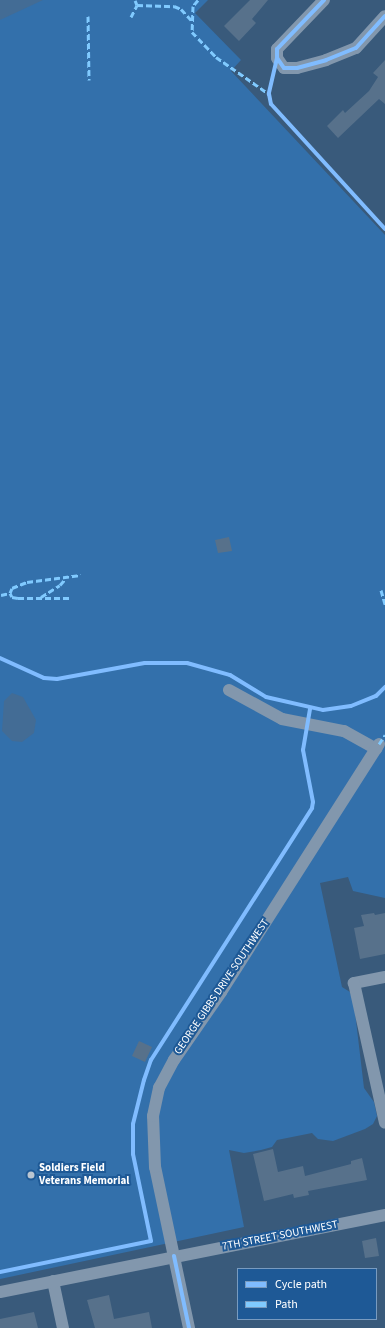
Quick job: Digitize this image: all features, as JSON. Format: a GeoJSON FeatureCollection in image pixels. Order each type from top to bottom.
{"type":"FeatureCollection","features":[{"type":"Feature","properties":{"kind":"street"},"geometry":{"type":"LineString","coordinates":[[324,0],[277,49],[277,58],[284,68],[297,68],[326,60],[356,48],[385,16]]}},
{"type":"Feature","properties":{"kind":"street","name":"GEORGE GIBBS DRIVE SOUTHWEST"},"geometry":{"type":"LineString","coordinates":[[189,1328],[153,1148],[153,1116],[159,1088],[174,1060],[221,992],[378,746],[344,731],[282,719],[229,690]]}},
{"type":"Feature","properties":{"kind":"street"},"geometry":{"type":"LineString","coordinates":[[385,977],[354,983],[385,1123]]}},
{"type":"Feature","properties":{"kind":"street","name":"7TH STREET SOUTHWEST"},"geometry":{"type":"LineString","coordinates":[[0,1292],[385,1215]]}},
{"type":"Feature","properties":{"kind":"street"},"geometry":{"type":"LineString","coordinates":[[53,1281],[63,1328]]}},
{"type":"Feature","properties":{"kind":"shaded area"},"geometry":{"type":"Polygon","coordinates":[[[0,0],[208,0],[195,13],[241,60],[231,71],[385,235],[385,898],[353,891],[348,877],[320,883],[342,987],[350,992],[354,1004],[364,1088],[374,1102],[377,1116],[373,1124],[365,1129],[333,1141],[318,1139],[312,1133],[277,1140],[272,1147],[261,1150],[244,1153],[229,1150],[244,1227],[0,1279],[0,0]]]}},
{"type":"Feature","properties":{"kind":"shaded area"},"geometry":{"type":"Polygon","coordinates":[[[0,0],[43,0],[0,20],[0,0]]]}},
{"type":"Feature","properties":{"kind":"shaded area"},"geometry":{"type":"Polygon","coordinates":[[[12,693],[23,697],[36,720],[34,733],[22,742],[12,741],[2,731],[4,701],[12,693]]]}},
{"type":"Feature","properties":{"kind":"building"},"geometry":{"type":"Polygon","coordinates":[[[250,0],[268,0],[252,19],[256,23],[239,41],[224,26],[250,0]]]}},
{"type":"Feature","properties":{"kind":"building"},"geometry":{"type":"Polygon","coordinates":[[[385,60],[385,104],[379,99],[338,138],[327,126],[343,110],[345,113],[369,91],[378,77],[373,73],[385,60]]]}},
{"type":"Feature","properties":{"kind":"building"},"geometry":{"type":"Polygon","coordinates":[[[229,537],[232,551],[218,553],[215,540],[229,537]]]}},
{"type":"Feature","properties":{"kind":"building"},"geometry":{"type":"Polygon","coordinates":[[[374,913],[375,915],[385,913],[385,954],[360,959],[354,928],[364,926],[361,915],[374,913]]]}},
{"type":"Feature","properties":{"kind":"building"},"geometry":{"type":"Polygon","coordinates":[[[139,1041],[152,1047],[145,1062],[132,1056],[139,1041]]]}},
{"type":"Feature","properties":{"kind":"building"},"geometry":{"type":"Polygon","coordinates":[[[273,1149],[278,1172],[303,1166],[305,1176],[351,1164],[351,1161],[362,1158],[367,1180],[308,1191],[309,1195],[294,1198],[293,1194],[264,1201],[253,1154],[273,1149]]]}},
{"type":"Feature","properties":{"kind":"building"},"geometry":{"type":"Polygon","coordinates":[[[376,1238],[379,1256],[365,1258],[362,1241],[376,1238]]]}},
{"type":"Feature","properties":{"kind":"building"},"geometry":{"type":"Polygon","coordinates":[[[109,1295],[114,1319],[149,1312],[152,1328],[95,1328],[87,1300],[109,1295]]]}},
{"type":"Feature","properties":{"kind":"building"},"geometry":{"type":"Polygon","coordinates":[[[34,1312],[38,1328],[0,1328],[0,1319],[34,1312]]]}},
{"type":"Feature","properties":{"kind":"marked path"},"geometry":{"type":"LineString","coordinates":[[131,17],[137,5],[135,0]]}},
{"type":"Feature","properties":{"kind":"marked path"},"geometry":{"type":"LineString","coordinates":[[198,0],[193,6],[192,32],[216,57],[269,94]]}},
{"type":"Feature","properties":{"kind":"marked path"},"geometry":{"type":"LineString","coordinates":[[137,5],[174,6],[181,9],[192,21]]}},
{"type":"Feature","properties":{"kind":"marked path"},"geometry":{"type":"LineString","coordinates":[[88,16],[89,80]]}},
{"type":"Feature","properties":{"kind":"marked path"},"geometry":{"type":"LineString","coordinates":[[1,595],[10,593],[12,588],[27,582],[81,575]]}},
{"type":"Feature","properties":{"kind":"marked path"},"geometry":{"type":"LineString","coordinates":[[41,597],[60,585],[66,578]]}},
{"type":"Feature","properties":{"kind":"marked path"},"geometry":{"type":"LineString","coordinates":[[381,590],[385,604]]}},
{"type":"Feature","properties":{"kind":"marked path"},"geometry":{"type":"LineString","coordinates":[[10,593],[12,597],[18,598],[69,598]]}},
{"type":"Feature","properties":{"kind":"marked path"},"geometry":{"type":"LineString","coordinates":[[379,744],[385,735]]}},
{"type":"Feature","properties":{"kind":"cycle path"},"geometry":{"type":"LineString","coordinates":[[324,0],[277,49],[277,58],[284,68],[297,68],[326,60],[356,48],[385,16]]}},
{"type":"Feature","properties":{"kind":"cycle path"},"geometry":{"type":"LineString","coordinates":[[277,58],[269,94],[271,104],[385,229]]}},
{"type":"Feature","properties":{"kind":"cycle path"},"geometry":{"type":"LineString","coordinates":[[0,658],[44,678],[57,679],[145,663],[187,663],[230,675],[266,697],[323,710],[351,706],[376,696],[385,687]]}},
{"type":"Feature","properties":{"kind":"cycle path"},"geometry":{"type":"LineString","coordinates":[[0,1272],[151,1241],[133,1154],[133,1124],[144,1080],[151,1060],[312,808],[313,802],[303,750],[310,709]]}},
{"type":"Feature","properties":{"kind":"cycle path"},"geometry":{"type":"LineString","coordinates":[[174,1256],[189,1328]]}},
{"type":"Feature","properties":{"kind":"place","name":"Soldiers Field Veterans Memorial"},"geometry":{"type":"Point","coordinates":[31,1175]}}]}
